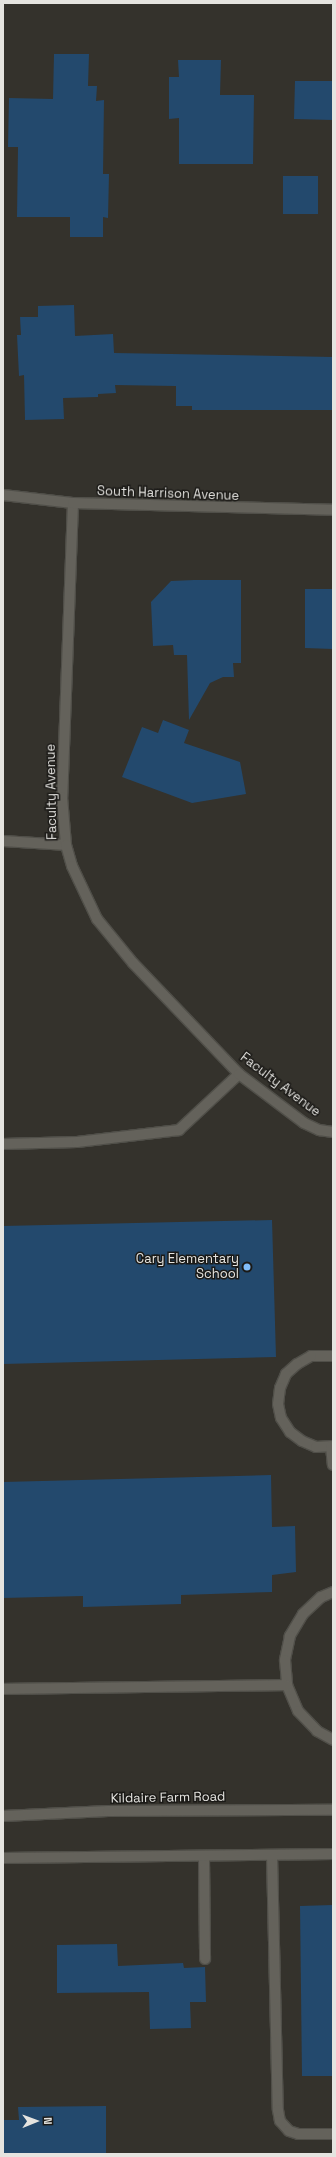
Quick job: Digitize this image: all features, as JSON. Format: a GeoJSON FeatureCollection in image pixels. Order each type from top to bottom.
{"type":"FeatureCollection","features":[{"type":"Feature","properties":{"kind":"street","name":"South Harrison Avenue"},"geometry":{"type":"LineString","coordinates":[[3,495],[73,503],[333,510]]}},
{"type":"Feature","properties":{"kind":"street","name":"Faculty Avenue"},"geometry":{"type":"LineString","coordinates":[[73,503],[62,797],[66,846],[84,896],[97,919],[133,963],[239,1074],[304,1123],[319,1130],[333,1132]]}},
{"type":"Feature","properties":{"kind":"street"},"geometry":{"type":"LineString","coordinates":[[3,841],[66,846]]}},
{"type":"Feature","properties":{"kind":"street"},"geometry":{"type":"LineString","coordinates":[[3,1144],[78,1142],[178,1130],[239,1074]]}},
{"type":"Feature","properties":{"kind":"street"},"geometry":{"type":"LineString","coordinates":[[333,1356],[311,1356],[297,1364],[283,1381],[278,1404],[281,1418],[290,1432],[302,1441],[316,1447],[332,1447],[333,1465]]}},
{"type":"Feature","properties":{"kind":"street"},"geometry":{"type":"LineString","coordinates":[[333,1592],[321,1597],[303,1614],[290,1636],[285,1660],[287,1685],[298,1711],[317,1731],[333,1740]]}},
{"type":"Feature","properties":{"kind":"street"},"geometry":{"type":"LineString","coordinates":[[3,1689],[287,1685]]}},
{"type":"Feature","properties":{"kind":"street","name":"Kildaire Farm Road"},"geometry":{"type":"LineString","coordinates":[[3,1816],[108,1811],[333,1810]]}},
{"type":"Feature","properties":{"kind":"street"},"geometry":{"type":"LineString","coordinates":[[3,1858],[204,1857],[333,1854]]}},
{"type":"Feature","properties":{"kind":"street"},"geometry":{"type":"LineString","coordinates":[[272,1855],[278,2110],[280,2121],[289,2131],[298,2134],[333,2134]]}},
{"type":"Feature","properties":{"kind":"street"},"geometry":{"type":"LineString","coordinates":[[204,1857],[205,1959]]}},
{"type":"Feature","properties":{"kind":"building"},"geometry":{"type":"Polygon","coordinates":[[[54,54],[89,54],[88,86],[97,86],[96,101],[104,100],[103,174],[109,174],[108,218],[103,217],[103,237],[70,237],[70,217],[17,217],[18,147],[8,147],[9,98],[53,99],[54,54]]]}},
{"type":"Feature","properties":{"kind":"building"},"geometry":{"type":"Polygon","coordinates":[[[178,60],[221,60],[220,95],[254,95],[253,164],[179,164],[179,118],[169,119],[169,77],[179,77],[178,60]]]}},
{"type":"Feature","properties":{"kind":"building"},"geometry":{"type":"Polygon","coordinates":[[[295,81],[333,81],[333,120],[294,119],[295,81]]]}},
{"type":"Feature","properties":{"kind":"building"},"geometry":{"type":"Polygon","coordinates":[[[283,176],[318,176],[318,214],[283,214],[283,176]]]}},
{"type":"Feature","properties":{"kind":"building"},"geometry":{"type":"Polygon","coordinates":[[[74,305],[75,336],[113,334],[114,353],[333,357],[333,410],[192,410],[192,406],[176,406],[176,386],[115,385],[116,393],[98,394],[98,397],[63,398],[64,419],[25,420],[24,375],[19,376],[17,335],[21,335],[20,317],[38,317],[38,306],[74,305]]]}},
{"type":"Feature","properties":{"kind":"building"},"geometry":{"type":"Polygon","coordinates":[[[241,580],[241,663],[233,663],[234,677],[223,677],[210,683],[189,720],[187,655],[174,655],[173,645],[153,646],[151,602],[171,581],[241,580]]]}},
{"type":"Feature","properties":{"kind":"building"},"geometry":{"type":"Polygon","coordinates":[[[305,589],[333,589],[333,649],[305,648],[305,589]]]}},
{"type":"Feature","properties":{"kind":"building"},"geometry":{"type":"Polygon","coordinates":[[[163,720],[189,730],[184,743],[240,762],[246,794],[192,803],[122,777],[142,727],[158,733],[163,720]]]}},
{"type":"Feature","properties":{"kind":"building","name":"Cary Elementary School"},"geometry":{"type":"Polygon","coordinates":[[[272,1220],[276,1357],[3,1364],[3,1226],[272,1220]]]}},
{"type":"Feature","properties":{"kind":"building"},"geometry":{"type":"Polygon","coordinates":[[[271,1475],[272,1527],[295,1526],[296,1572],[272,1575],[272,1592],[181,1595],[181,1604],[83,1607],[83,1596],[3,1598],[3,1482],[271,1475]]]}},
{"type":"Feature","properties":{"kind":"building"},"geometry":{"type":"Polygon","coordinates":[[[333,1905],[333,2076],[302,2076],[300,1906],[333,1905]]]}},
{"type":"Feature","properties":{"kind":"building"},"geometry":{"type":"Polygon","coordinates":[[[117,1944],[118,1966],[183,1963],[184,1968],[205,1967],[206,2002],[190,2002],[191,2028],[150,2029],[149,1992],[57,1993],[57,1945],[117,1944]]]}},
{"type":"Feature","properties":{"kind":"building"},"geometry":{"type":"Polygon","coordinates":[[[106,2106],[106,2154],[3,2154],[3,2120],[19,2120],[18,2107],[106,2106]]]}},
{"type":"Feature","properties":{"kind":"place","name":"Cary Elementary School"},"geometry":{"type":"Point","coordinates":[247,1267]}}]}
